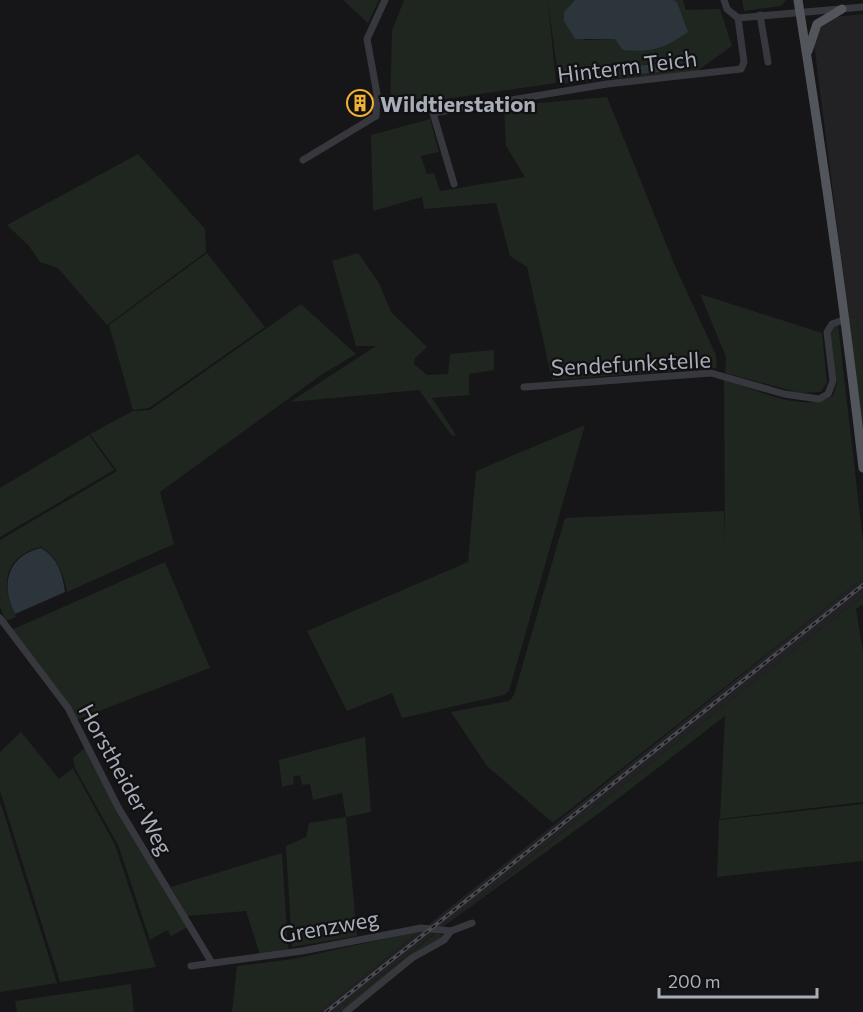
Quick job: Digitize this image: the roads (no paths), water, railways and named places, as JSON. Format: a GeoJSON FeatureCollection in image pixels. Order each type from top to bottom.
{"type":"FeatureCollection","features":[{"type":"Feature","properties":{"kind":"main road"},"geometry":{"type":"LineString","coordinates":[[798,0],[846,319],[863,468]]}},
{"type":"Feature","properties":{"kind":"main road"},"geometry":{"type":"LineString","coordinates":[[807,56],[815,27],[823,18],[842,9]]}},
{"type":"Feature","properties":{"kind":"street"},"geometry":{"type":"LineString","coordinates":[[303,160],[376,116],[377,94],[367,39],[385,0]]}},
{"type":"Feature","properties":{"kind":"street"},"geometry":{"type":"LineString","coordinates":[[724,0],[727,9],[738,18],[863,7]]}},
{"type":"Feature","properties":{"kind":"street"},"geometry":{"type":"LineString","coordinates":[[760,15],[768,62]]}},
{"type":"Feature","properties":{"kind":"street","name":"Hinterm Teich"},"geometry":{"type":"LineString","coordinates":[[454,184],[433,113],[607,84],[741,69],[744,62],[738,18]]}},
{"type":"Feature","properties":{"kind":"street","name":"Sendefunkstelle"},"geometry":{"type":"LineString","coordinates":[[524,387],[711,373],[784,394],[819,399],[828,394],[833,381],[827,332],[832,324],[846,319]]}},
{"type":"Feature","properties":{"kind":"street","name":"Horstheider Weg"},"geometry":{"type":"LineString","coordinates":[[0,618],[2,626],[68,708],[118,807],[212,963]]}},
{"type":"Feature","properties":{"kind":"street","name":"Grenzweg"},"geometry":{"type":"LineString","coordinates":[[191,966],[302,951],[421,928],[451,931],[472,923]]}},
{"type":"Feature","properties":{"kind":"street"},"geometry":{"type":"LineString","coordinates":[[346,1012],[412,958],[444,940],[451,931]]}},
{"type":"Feature","properties":{"kind":"railway"},"geometry":{"type":"LineString","coordinates":[[326,1012],[863,585]]}},
{"type":"Feature","properties":{"kind":"place","name":"Wildtierstation"},"geometry":{"type":"Point","coordinates":[360,103]}}]}
